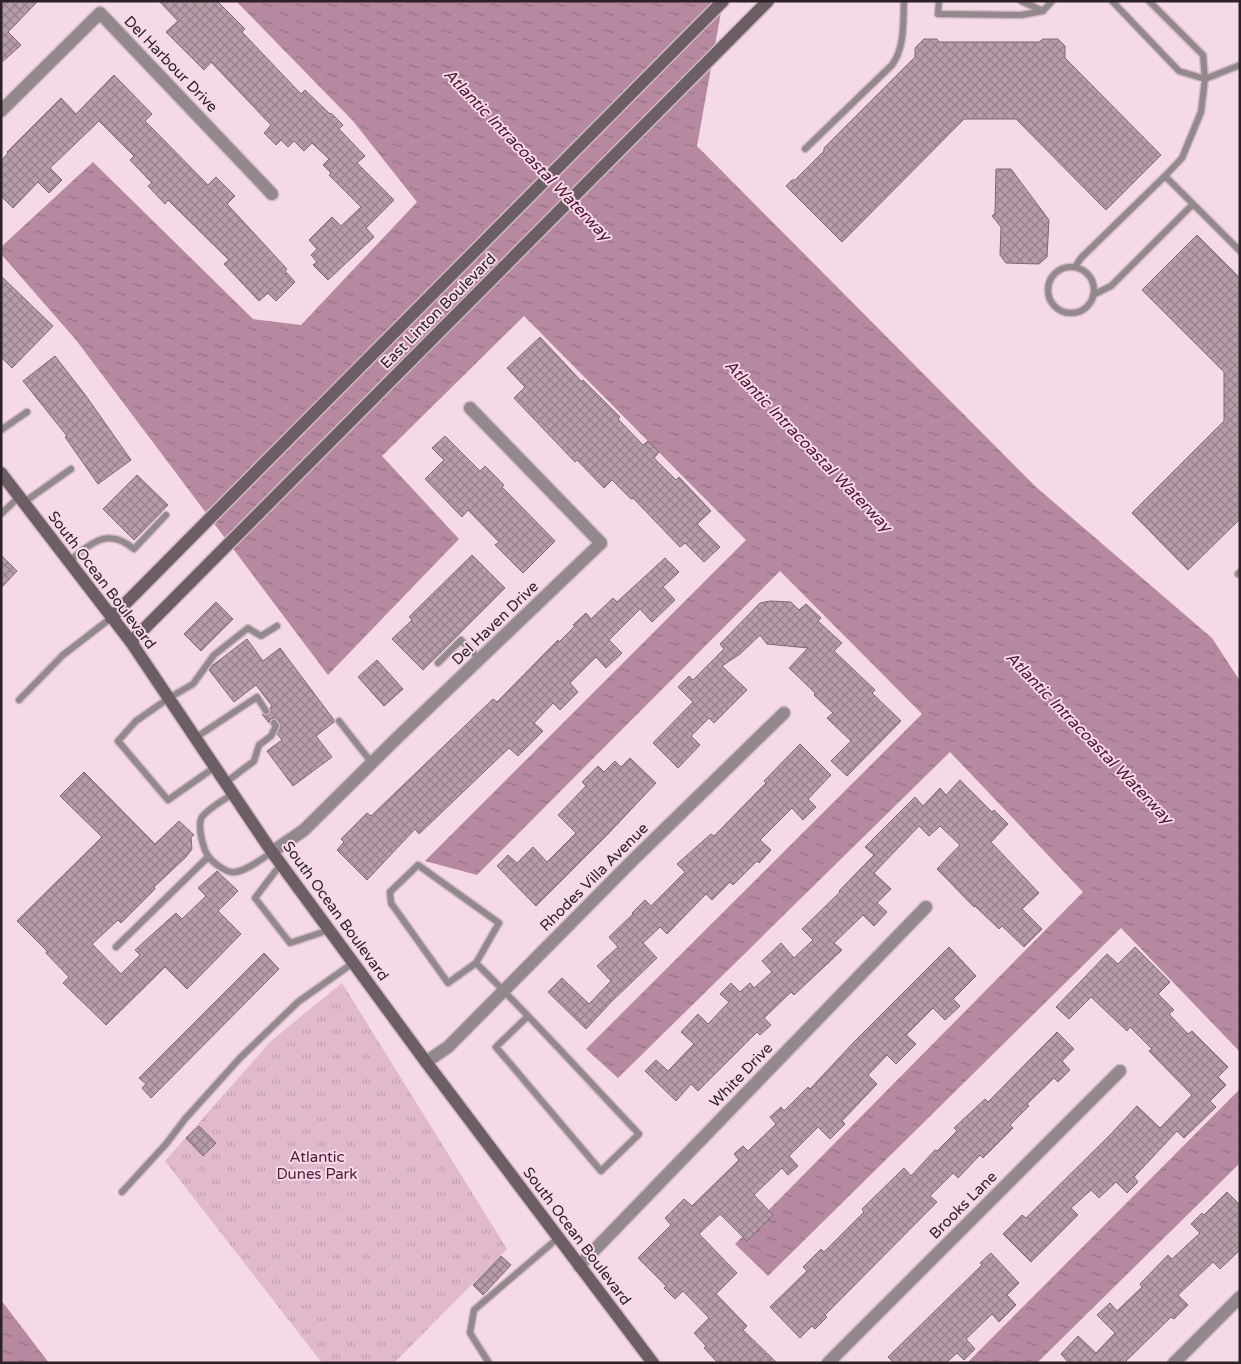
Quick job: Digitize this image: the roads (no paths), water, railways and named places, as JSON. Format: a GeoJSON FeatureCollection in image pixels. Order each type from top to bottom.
{"type":"FeatureCollection","features":[{"type":"Feature","properties":{"kind":"main road","name":"East Linton Boulevard"},"geometry":{"type":"LineString","coordinates":[[111,618],[723,1]]}},
{"type":"Feature","properties":{"kind":"main road","name":"East Linton Boulevard"},"geometry":{"type":"LineString","coordinates":[[131,642],[768,1]]}},
{"type":"Feature","properties":{"kind":"main road","name":"South Ocean Boulevard"},"geometry":{"type":"LineString","coordinates":[[2,476],[131,642],[272,852],[649,1361]]}},
{"type":"Feature","properties":{"kind":"street","name":"Del Harbour Drive"},"geometry":{"type":"LineString","coordinates":[[1,111],[100,13],[272,194]]}},
{"type":"Feature","properties":{"kind":"street","name":"Del Haven Drive"},"geometry":{"type":"LineString","coordinates":[[272,852],[304,830],[601,543],[470,408]]}},
{"type":"Feature","properties":{"kind":"street","name":"Rhodes Villa Avenue"},"geometry":{"type":"LineString","coordinates":[[426,1062],[448,1047],[633,860],[784,713]]}},
{"type":"Feature","properties":{"kind":"street","name":"White Drive"},"geometry":{"type":"LineString","coordinates":[[579,1266],[926,907]]}},
{"type":"Feature","properties":{"kind":"street","name":"Brooks Lane"},"geometry":{"type":"LineString","coordinates":[[828,1363],[1120,1071]]}},
{"type":"Feature","properties":{"kind":"street"},"geometry":{"type":"LineString","coordinates":[[1174,1363],[1240,1296]]}},
{"type":"Feature","properties":{"kind":"lane"},"geometry":{"type":"LineString","coordinates":[[805,149],[899,56],[904,1]]}},
{"type":"Feature","properties":{"kind":"lane"},"geometry":{"type":"LineString","coordinates":[[939,1],[938,14],[1021,15],[1042,11],[1052,1]]}},
{"type":"Feature","properties":{"kind":"lane"},"geometry":{"type":"LineString","coordinates":[[1021,1],[1042,11]]}},
{"type":"Feature","properties":{"kind":"lane"},"geometry":{"type":"LineString","coordinates":[[1112,1],[1179,71],[1204,79],[1240,65]]}},
{"type":"Feature","properties":{"kind":"lane"},"geometry":{"type":"LineString","coordinates":[[1076,267],[1081,258],[1182,158],[1201,112],[1204,79],[1203,55],[1149,1]]}},
{"type":"Feature","properties":{"kind":"lane"},"geometry":{"type":"LineString","coordinates":[[1165,176],[1240,251]]}},
{"type":"Feature","properties":{"kind":"lane"},"geometry":{"type":"LineString","coordinates":[[1093,295],[1111,286],[1193,204]]}},
{"type":"Feature","properties":{"kind":"lane"},"geometry":{"type":"LineString","coordinates":[[1076,267],[1088,275],[1094,288],[1093,295],[1086,307],[1073,313],[1059,310],[1049,300],[1048,292],[1051,279],[1061,269],[1076,267]]}},
{"type":"Feature","properties":{"kind":"lane"},"geometry":{"type":"LineString","coordinates":[[1,430],[27,412]]}},
{"type":"Feature","properties":{"kind":"lane"},"geometry":{"type":"LineString","coordinates":[[1,514],[70,469]]}},
{"type":"Feature","properties":{"kind":"lane"},"geometry":{"type":"LineString","coordinates":[[68,562],[98,540],[107,538],[117,538],[126,542],[134,549],[166,515]]}},
{"type":"Feature","properties":{"kind":"lane"},"geometry":{"type":"LineString","coordinates":[[19,700],[63,654],[111,618]]}},
{"type":"Feature","properties":{"kind":"lane"},"geometry":{"type":"LineString","coordinates":[[215,768],[168,800],[118,741],[136,721],[193,684],[214,655],[248,628],[261,636],[276,626]]}},
{"type":"Feature","properties":{"kind":"lane"},"geometry":{"type":"LineString","coordinates":[[438,663],[461,640],[480,660]]}},
{"type":"Feature","properties":{"kind":"lane"},"geometry":{"type":"LineString","coordinates":[[195,738],[257,697],[266,711]]}},
{"type":"Feature","properties":{"kind":"lane"},"geometry":{"type":"LineString","coordinates":[[339,722],[372,763]]}},
{"type":"Feature","properties":{"kind":"lane"},"geometry":{"type":"LineString","coordinates":[[272,852],[242,871],[231,872],[208,857],[200,831],[200,821],[203,815],[254,761],[258,745],[271,736],[276,726],[274,723]]}},
{"type":"Feature","properties":{"kind":"lane"},"geometry":{"type":"LineString","coordinates":[[116,947],[208,857]]}},
{"type":"Feature","properties":{"kind":"lane"},"geometry":{"type":"LineString","coordinates":[[281,864],[255,898],[290,943],[329,930]]}},
{"type":"Feature","properties":{"kind":"lane"},"geometry":{"type":"LineString","coordinates":[[418,865],[499,923],[476,963],[448,983],[391,903],[390,892],[418,865]]}},
{"type":"Feature","properties":{"kind":"lane"},"geometry":{"type":"LineString","coordinates":[[122,1192],[240,1058],[298,1002],[354,963]]}},
{"type":"Feature","properties":{"kind":"lane"},"geometry":{"type":"LineString","coordinates":[[476,963],[528,1016],[638,1134],[601,1171],[496,1047],[528,1016]]}},
{"type":"Feature","properties":{"kind":"lane"},"geometry":{"type":"LineString","coordinates":[[489,1363],[470,1333],[474,1310],[558,1238]]}},
{"type":"Feature","properties":{"kind":"water","name":"Atlantic Intracoastal Waterway"},"geometry":{"type":"Polygon","coordinates":[[[236,1],[723,1],[697,146],[1036,487],[1212,638],[1240,681],[1240,1052],[1121,928],[768,1276],[735,1244],[1083,892],[950,752],[618,1078],[586,1049],[922,714],[780,571],[477,875],[425,861],[746,540],[524,316],[382,456],[459,539],[328,675],[76,340],[1,254],[1,247],[93,162],[253,319],[301,325],[417,202],[353,121],[236,1]]]}},
{"type":"Feature","properties":{"kind":"water"},"geometry":{"type":"Polygon","coordinates":[[[1240,1089],[1240,1163],[1037,1363],[967,1363],[1240,1089]]]}},
{"type":"Feature","properties":{"kind":"water"},"geometry":{"type":"Polygon","coordinates":[[[1,1300],[49,1363],[1,1363],[1,1300]]]}},
{"type":"Feature","properties":{"kind":"park label","name":"Atlantic Dunes Park"},"geometry":{"type":"Point","coordinates":[317,1166]}}]}
